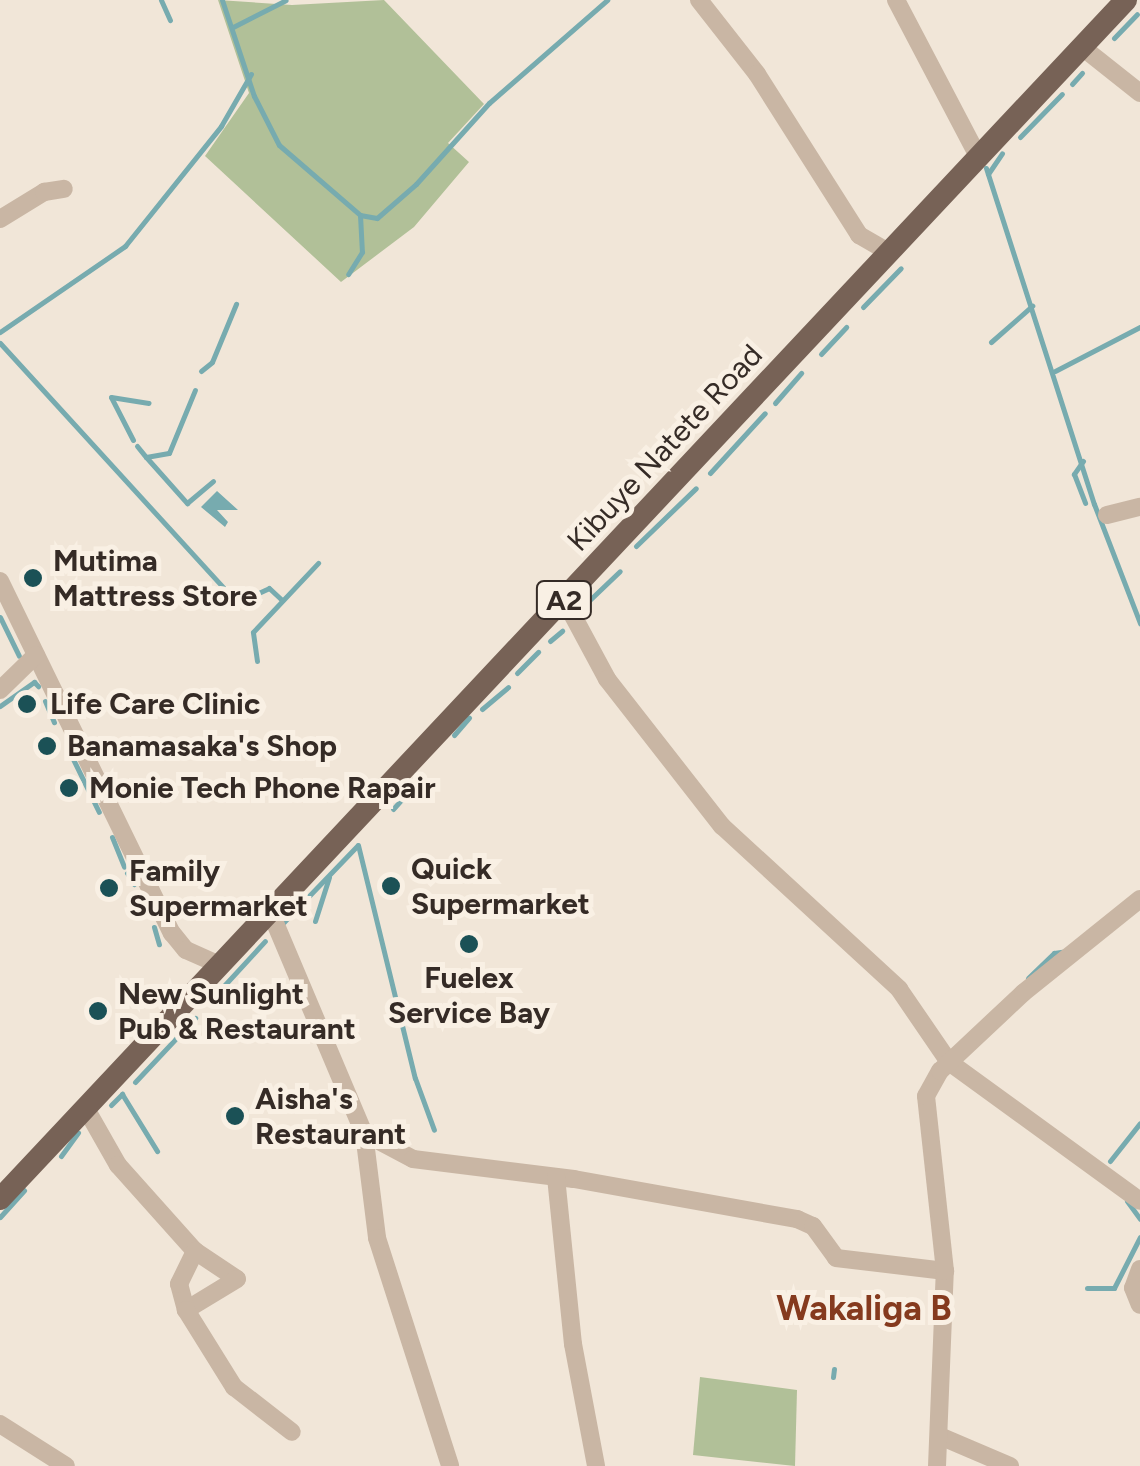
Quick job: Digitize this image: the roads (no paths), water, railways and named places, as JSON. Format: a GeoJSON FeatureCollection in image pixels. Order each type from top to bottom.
{"type":"FeatureCollection","features":[{"type":"Feature","properties":{"kind":"main road","name":"Kibuye Natete Road"},"geometry":{"type":"LineString","coordinates":[[0,1198],[1126,0]]}},
{"type":"Feature","properties":{"kind":"street"},"geometry":{"type":"LineString","coordinates":[[699,0],[757,74],[859,235],[889,252]]}},
{"type":"Feature","properties":{"kind":"street"},"geometry":{"type":"LineString","coordinates":[[896,0],[978,158]]}},
{"type":"Feature","properties":{"kind":"street"},"geometry":{"type":"LineString","coordinates":[[1082,47],[1140,93]]}},
{"type":"Feature","properties":{"kind":"street"},"geometry":{"type":"LineString","coordinates":[[0,219],[44,192],[64,189]]}},
{"type":"Feature","properties":{"kind":"street"},"geometry":{"type":"LineString","coordinates":[[1107,515],[1140,507]]}},
{"type":"Feature","properties":{"kind":"street"},"geometry":{"type":"LineString","coordinates":[[0,581],[172,933],[186,950],[219,965]]}},
{"type":"Feature","properties":{"kind":"street"},"geometry":{"type":"LineString","coordinates":[[564,599],[608,679],[697,796],[900,989],[949,1062],[1140,1201]]}},
{"type":"Feature","properties":{"kind":"street"},"geometry":{"type":"LineString","coordinates":[[0,690],[36,655]]}},
{"type":"Feature","properties":{"kind":"street"},"geometry":{"type":"LineString","coordinates":[[937,1466],[942,1437],[945,1272],[926,1096],[949,1062],[1090,933],[1140,899]]}},
{"type":"Feature","properties":{"kind":"street"},"geometry":{"type":"LineString","coordinates":[[270,910],[364,1133],[377,1238],[450,1466]]}},
{"type":"Feature","properties":{"kind":"street"},"geometry":{"type":"LineString","coordinates":[[85,1108],[118,1164],[194,1251],[237,1279],[186,1310]]}},
{"type":"Feature","properties":{"kind":"street"},"geometry":{"type":"LineString","coordinates":[[364,1133],[413,1159],[556,1176],[797,1219],[813,1226],[836,1258],[945,1272]]}},
{"type":"Feature","properties":{"kind":"street"},"geometry":{"type":"LineString","coordinates":[[556,1176],[574,1344],[596,1466]]}},
{"type":"Feature","properties":{"kind":"street"},"geometry":{"type":"LineString","coordinates":[[194,1251],[179,1284],[186,1310],[234,1388],[292,1432]]}},
{"type":"Feature","properties":{"kind":"street"},"geometry":{"type":"LineString","coordinates":[[1140,1269],[1133,1288],[1140,1305]]}},
{"type":"Feature","properties":{"kind":"street"},"geometry":{"type":"LineString","coordinates":[[0,1424],[66,1466]]}},
{"type":"Feature","properties":{"kind":"street"},"geometry":{"type":"LineString","coordinates":[[942,1437],[1010,1466]]}},
{"type":"Feature","properties":{"kind":"water"},"geometry":{"type":"Polygon","coordinates":[[[217,491],[238,510],[217,510],[228,522],[225,527],[201,507],[217,491]]]}},
{"type":"Feature","properties":{"kind":"waterway"},"geometry":{"type":"LineString","coordinates":[[161,0],[170,20]]}},
{"type":"Feature","properties":{"kind":"waterway"},"geometry":{"type":"LineString","coordinates":[[222,0],[254,96],[279,145],[360,215],[362,252],[348,274]]}},
{"type":"Feature","properties":{"kind":"waterway"},"geometry":{"type":"LineString","coordinates":[[233,27],[286,0]]}},
{"type":"Feature","properties":{"kind":"waterway"},"geometry":{"type":"LineString","coordinates":[[360,215],[377,218],[416,184],[489,103],[607,0]]}},
{"type":"Feature","properties":{"kind":"waterway"},"geometry":{"type":"LineString","coordinates":[[1114,38],[1137,14]]}},
{"type":"Feature","properties":{"kind":"waterway"},"geometry":{"type":"LineString","coordinates":[[1072,84],[1082,73]]}},
{"type":"Feature","properties":{"kind":"waterway"},"geometry":{"type":"LineString","coordinates":[[0,332],[125,246],[221,126],[251,74]]}},
{"type":"Feature","properties":{"kind":"waterway"},"geometry":{"type":"LineString","coordinates":[[1020,137],[1062,94]]}},
{"type":"Feature","properties":{"kind":"waterway"},"geometry":{"type":"LineString","coordinates":[[988,174],[1002,153]]}},
{"type":"Feature","properties":{"kind":"waterway"},"geometry":{"type":"LineString","coordinates":[[986,168],[1094,504],[1140,623]]}},
{"type":"Feature","properties":{"kind":"waterway"},"geometry":{"type":"LineString","coordinates":[[863,307],[901,268]]}},
{"type":"Feature","properties":{"kind":"waterway"},"geometry":{"type":"LineString","coordinates":[[201,371],[212,362],[236,304]]}},
{"type":"Feature","properties":{"kind":"waterway"},"geometry":{"type":"LineString","coordinates":[[991,342],[1032,306]]}},
{"type":"Feature","properties":{"kind":"waterway"},"geometry":{"type":"LineString","coordinates":[[821,354],[846,327]]}},
{"type":"Feature","properties":{"kind":"waterway"},"geometry":{"type":"LineString","coordinates":[[1055,371],[1140,327]]}},
{"type":"Feature","properties":{"kind":"waterway"},"geometry":{"type":"LineString","coordinates":[[0,343],[237,603],[269,588],[282,600]]}},
{"type":"Feature","properties":{"kind":"waterway"},"geometry":{"type":"LineString","coordinates":[[775,403],[801,373]]}},
{"type":"Feature","properties":{"kind":"waterway"},"geometry":{"type":"LineString","coordinates":[[137,446],[146,457],[169,453],[195,390]]}},
{"type":"Feature","properties":{"kind":"waterway"},"geometry":{"type":"LineString","coordinates":[[133,440],[111,397],[149,403]]}},
{"type":"Feature","properties":{"kind":"waterway"},"geometry":{"type":"LineString","coordinates":[[710,473],[765,413]]}},
{"type":"Feature","properties":{"kind":"waterway"},"geometry":{"type":"LineString","coordinates":[[146,457],[187,503],[213,481]]}},
{"type":"Feature","properties":{"kind":"waterway"},"geometry":{"type":"LineString","coordinates":[[1083,461],[1074,474],[1085,503]]}},
{"type":"Feature","properties":{"kind":"waterway"},"geometry":{"type":"LineString","coordinates":[[636,546],[696,488]]}},
{"type":"Feature","properties":{"kind":"waterway"},"geometry":{"type":"LineString","coordinates":[[257,661],[253,632],[318,563]]}},
{"type":"Feature","properties":{"kind":"waterway"},"geometry":{"type":"LineString","coordinates":[[577,612],[620,571]]}},
{"type":"Feature","properties":{"kind":"waterway"},"geometry":{"type":"LineString","coordinates":[[0,617],[19,656]]}},
{"type":"Feature","properties":{"kind":"waterway"},"geometry":{"type":"LineString","coordinates":[[550,641],[562,631]]}},
{"type":"Feature","properties":{"kind":"waterway"},"geometry":{"type":"LineString","coordinates":[[517,673],[538,652]]}},
{"type":"Feature","properties":{"kind":"waterway"},"geometry":{"type":"LineString","coordinates":[[0,706],[34,682],[38,686]]}},
{"type":"Feature","properties":{"kind":"waterway"},"geometry":{"type":"LineString","coordinates":[[482,709],[508,687]]}},
{"type":"Feature","properties":{"kind":"waterway"},"geometry":{"type":"LineString","coordinates":[[45,701],[54,722]]}},
{"type":"Feature","properties":{"kind":"waterway"},"geometry":{"type":"LineString","coordinates":[[454,735],[469,718]]}},
{"type":"Feature","properties":{"kind":"waterway"},"geometry":{"type":"LineString","coordinates":[[72,757],[99,812]]}},
{"type":"Feature","properties":{"kind":"waterway"},"geometry":{"type":"LineString","coordinates":[[393,809],[410,790]]}},
{"type":"Feature","properties":{"kind":"waterway"},"geometry":{"type":"LineString","coordinates":[[112,837],[124,867]]}},
{"type":"Feature","properties":{"kind":"waterway"},"geometry":{"type":"LineString","coordinates":[[358,845],[415,1078],[434,1130]]}},
{"type":"Feature","properties":{"kind":"waterway"},"geometry":{"type":"LineString","coordinates":[[280,926],[358,845]]}},
{"type":"Feature","properties":{"kind":"waterway"},"geometry":{"type":"LineString","coordinates":[[127,873],[134,884]]}},
{"type":"Feature","properties":{"kind":"waterway"},"geometry":{"type":"LineString","coordinates":[[315,921],[329,877]]}},
{"type":"Feature","properties":{"kind":"waterway"},"geometry":{"type":"LineString","coordinates":[[138,895],[145,911]]}},
{"type":"Feature","properties":{"kind":"waterway"},"geometry":{"type":"LineString","coordinates":[[154,927],[159,944]]}},
{"type":"Feature","properties":{"kind":"waterway"},"geometry":{"type":"LineString","coordinates":[[208,1003],[265,941]]}},
{"type":"Feature","properties":{"kind":"waterway"},"geometry":{"type":"LineString","coordinates":[[1028,978],[1054,953],[1066,951]]}},
{"type":"Feature","properties":{"kind":"waterway"},"geometry":{"type":"LineString","coordinates":[[135,1082],[195,1018]]}},
{"type":"Feature","properties":{"kind":"waterway"},"geometry":{"type":"LineString","coordinates":[[111,1105],[122,1094],[157,1151]]}},
{"type":"Feature","properties":{"kind":"waterway"},"geometry":{"type":"LineString","coordinates":[[1110,1161],[1140,1123]]}},
{"type":"Feature","properties":{"kind":"waterway"},"geometry":{"type":"LineString","coordinates":[[61,1156],[78,1133]]}},
{"type":"Feature","properties":{"kind":"waterway"},"geometry":{"type":"LineString","coordinates":[[0,1217],[24,1190]]}},
{"type":"Feature","properties":{"kind":"waterway"},"geometry":{"type":"LineString","coordinates":[[1127,1201],[1140,1219]]}},
{"type":"Feature","properties":{"kind":"waterway"},"geometry":{"type":"LineString","coordinates":[[1087,1288],[1114,1288],[1140,1237]]}},
{"type":"Feature","properties":{"kind":"waterway"},"geometry":{"type":"LineString","coordinates":[[833,1377],[834,1369]]}},
{"type":"Feature","properties":{"kind":"place","name":"Mutima Mattress Store"},"geometry":{"type":"Point","coordinates":[33,578]}},
{"type":"Feature","properties":{"kind":"place","name":"Life Care Clinic"},"geometry":{"type":"Point","coordinates":[27,704]}},
{"type":"Feature","properties":{"kind":"place","name":"Banamasaka's Shop"},"geometry":{"type":"Point","coordinates":[47,746]}},
{"type":"Feature","properties":{"kind":"place","name":"Monie Tech Phone Rapair"},"geometry":{"type":"Point","coordinates":[69,788]}},
{"type":"Feature","properties":{"kind":"place","name":"Quick Supermarket"},"geometry":{"type":"Point","coordinates":[391,886]}},
{"type":"Feature","properties":{"kind":"place","name":"Family Supermarket"},"geometry":{"type":"Point","coordinates":[109,888]}},
{"type":"Feature","properties":{"kind":"place","name":"Fuelex Service Bay"},"geometry":{"type":"Point","coordinates":[469,944]}},
{"type":"Feature","properties":{"kind":"place","name":"New Sunlight Pub & Restaurant"},"geometry":{"type":"Point","coordinates":[98,1011]}},
{"type":"Feature","properties":{"kind":"place","name":"Aisha's Restaurant"},"geometry":{"type":"Point","coordinates":[235,1116]}},
{"type":"Feature","properties":{"kind":"district","name":"Wakaliga B"},"geometry":{"type":"Point","coordinates":[864,1308]}}]}
